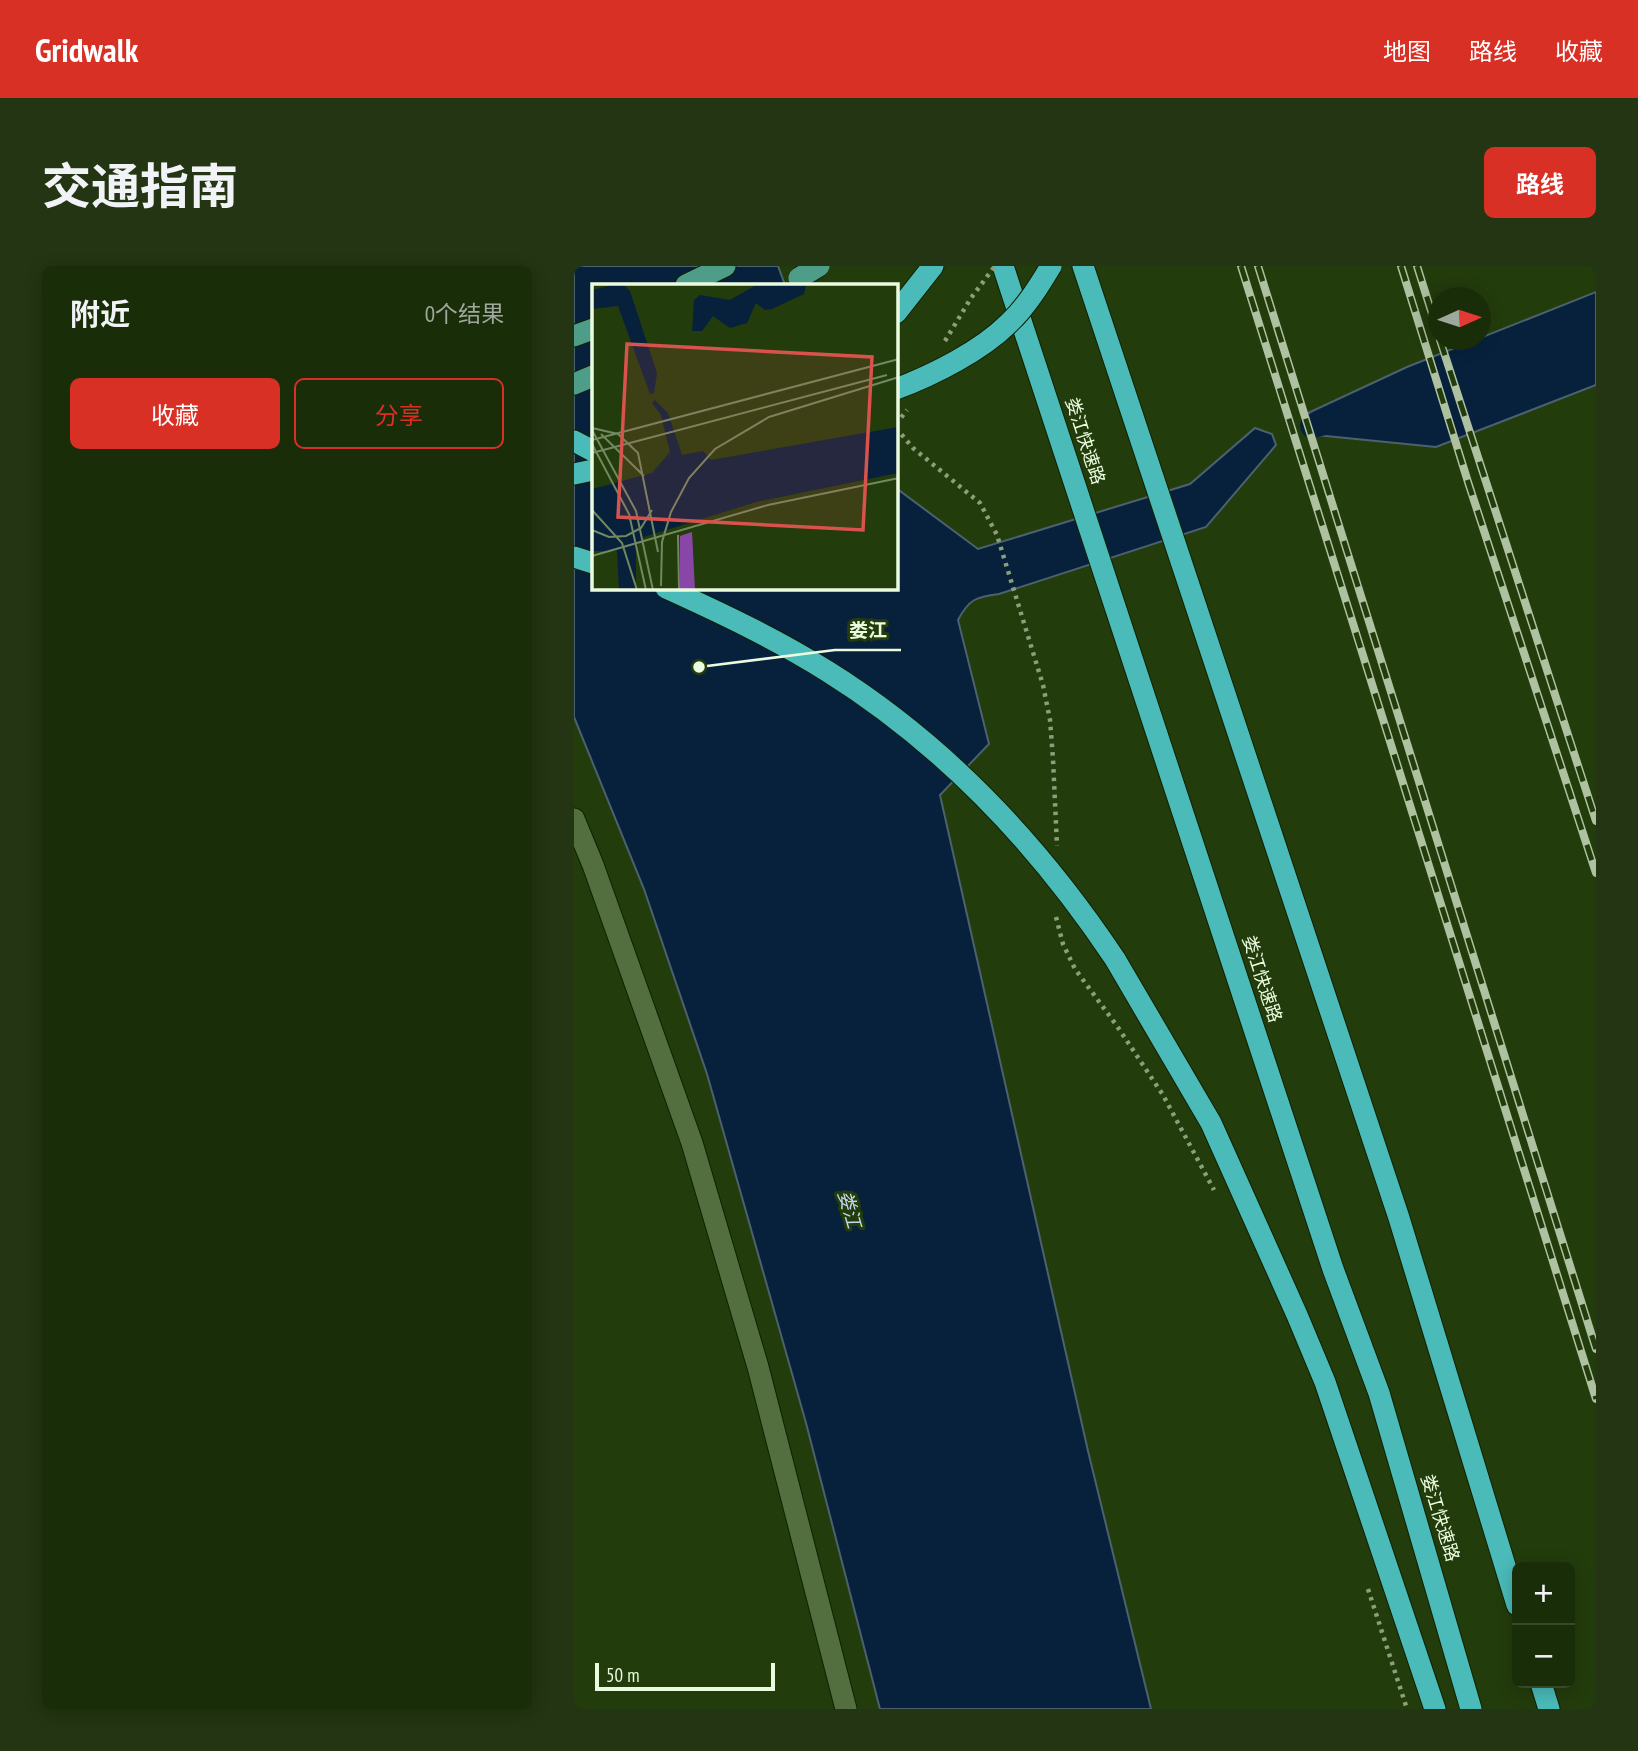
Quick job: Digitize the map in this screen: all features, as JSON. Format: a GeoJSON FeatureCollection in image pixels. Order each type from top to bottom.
{"type":"FeatureCollection","features":[{"type":"Feature","properties":{"kind":"highway"},"geometry":{"type":"LineString","coordinates":[[898,310],[933,266]]}},
{"type":"Feature","properties":{"kind":"highway","name":"娄江快速路"},"geometry":{"type":"LineString","coordinates":[[1003,266],[1333,1269],[1379,1393],[1471,1709]]}},
{"type":"Feature","properties":{"kind":"highway"},"geometry":{"type":"LineString","coordinates":[[898,388],[934,372],[993,337],[1030,298],[1051,266]]}},
{"type":"Feature","properties":{"kind":"highway"},"geometry":{"type":"LineString","coordinates":[[1083,266],[1394,1205],[1512,1589]]}},
{"type":"Feature","properties":{"kind":"highway"},"geometry":{"type":"LineString","coordinates":[[574,441],[592,450]]}},
{"type":"Feature","properties":{"kind":"highway"},"geometry":{"type":"LineString","coordinates":[[574,474],[592,470]]}},
{"type":"Feature","properties":{"kind":"highway"},"geometry":{"type":"LineString","coordinates":[[574,557],[592,563]]}},
{"type":"Feature","properties":{"kind":"highway"},"geometry":{"type":"LineString","coordinates":[[670,590],[741,622],[829,672],[938,753],[1003,816],[1062,884],[1115,959],[1211,1124],[1325,1382],[1435,1709]]}},
{"type":"Feature","properties":{"kind":"highway"},"geometry":{"type":"LineString","coordinates":[[1543,1688],[1549,1709]]}},
{"type":"Feature","properties":{"kind":"main road"},"geometry":{"type":"LineString","coordinates":[[688,284],[725,266]]}},
{"type":"Feature","properties":{"kind":"main road"},"geometry":{"type":"LineString","coordinates":[[787,284],[820,266]]}},
{"type":"Feature","properties":{"kind":"main road"},"geometry":{"type":"LineString","coordinates":[[574,336],[592,329]]}},
{"type":"Feature","properties":{"kind":"main road"},"geometry":{"type":"LineString","coordinates":[[574,384],[592,376]]}},
{"type":"Feature","properties":{"kind":"street"},"geometry":{"type":"LineString","coordinates":[[574,819],[593,865],[692,1143],[758,1367],[846,1709]]}},
{"type":"Feature","properties":{"kind":"path"},"geometry":{"type":"LineString","coordinates":[[898,430],[913,448],[980,503],[997,535],[1043,685],[1050,720],[1058,819],[1056,858]]}},
{"type":"Feature","properties":{"kind":"path"},"geometry":{"type":"LineString","coordinates":[[1055,907],[1063,944],[1075,969],[1163,1095],[1215,1192]]}},
{"type":"Feature","properties":{"kind":"path"},"geometry":{"type":"LineString","coordinates":[[1365,1579],[1407,1709]]}},
{"type":"Feature","properties":{"kind":"water"},"geometry":{"type":"Polygon","coordinates":[[[574,266],[778,266],[785,284],[592,284],[592,590],[898,590],[898,489],[978,549],[1190,484],[1255,428],[1272,434],[1276,445],[1206,527],[999,594],[979,598],[966,607],[958,620],[989,744],[940,795],[1088,1451],[1151,1709],[880,1709],[806,1423],[707,1074],[644,889],[574,717],[574,266]]]}},
{"type":"Feature","properties":{"kind":"water"},"geometry":{"type":"Polygon","coordinates":[[[1596,292],[1596,385],[1436,447],[1316,435],[1327,428],[1308,413],[1450,350],[1491,350],[1491,334],[1596,292]]]}},
{"type":"Feature","properties":{"kind":"waterway"},"geometry":{"type":"LineString","coordinates":[[1312,426],[1354,416]]}},
{"type":"Feature","properties":{"kind":"railway"},"geometry":{"type":"LineString","coordinates":[[1241,266],[1596,1399]]}},
{"type":"Feature","properties":{"kind":"railway"},"geometry":{"type":"LineString","coordinates":[[1258,266],[1596,1349]]}},
{"type":"Feature","properties":{"kind":"railway"},"geometry":{"type":"LineString","coordinates":[[1401,266],[1468,482],[1596,873]]}},
{"type":"Feature","properties":{"kind":"railway"},"geometry":{"type":"LineString","coordinates":[[1417,266],[1428,301]]}},
{"type":"Feature","properties":{"kind":"railway"},"geometry":{"type":"LineString","coordinates":[[1443,350],[1596,821]]}},
{"type":"Feature","properties":{"kind":"place","name":"娄江"},"geometry":{"type":"Point","coordinates":[699,667]}}]}
